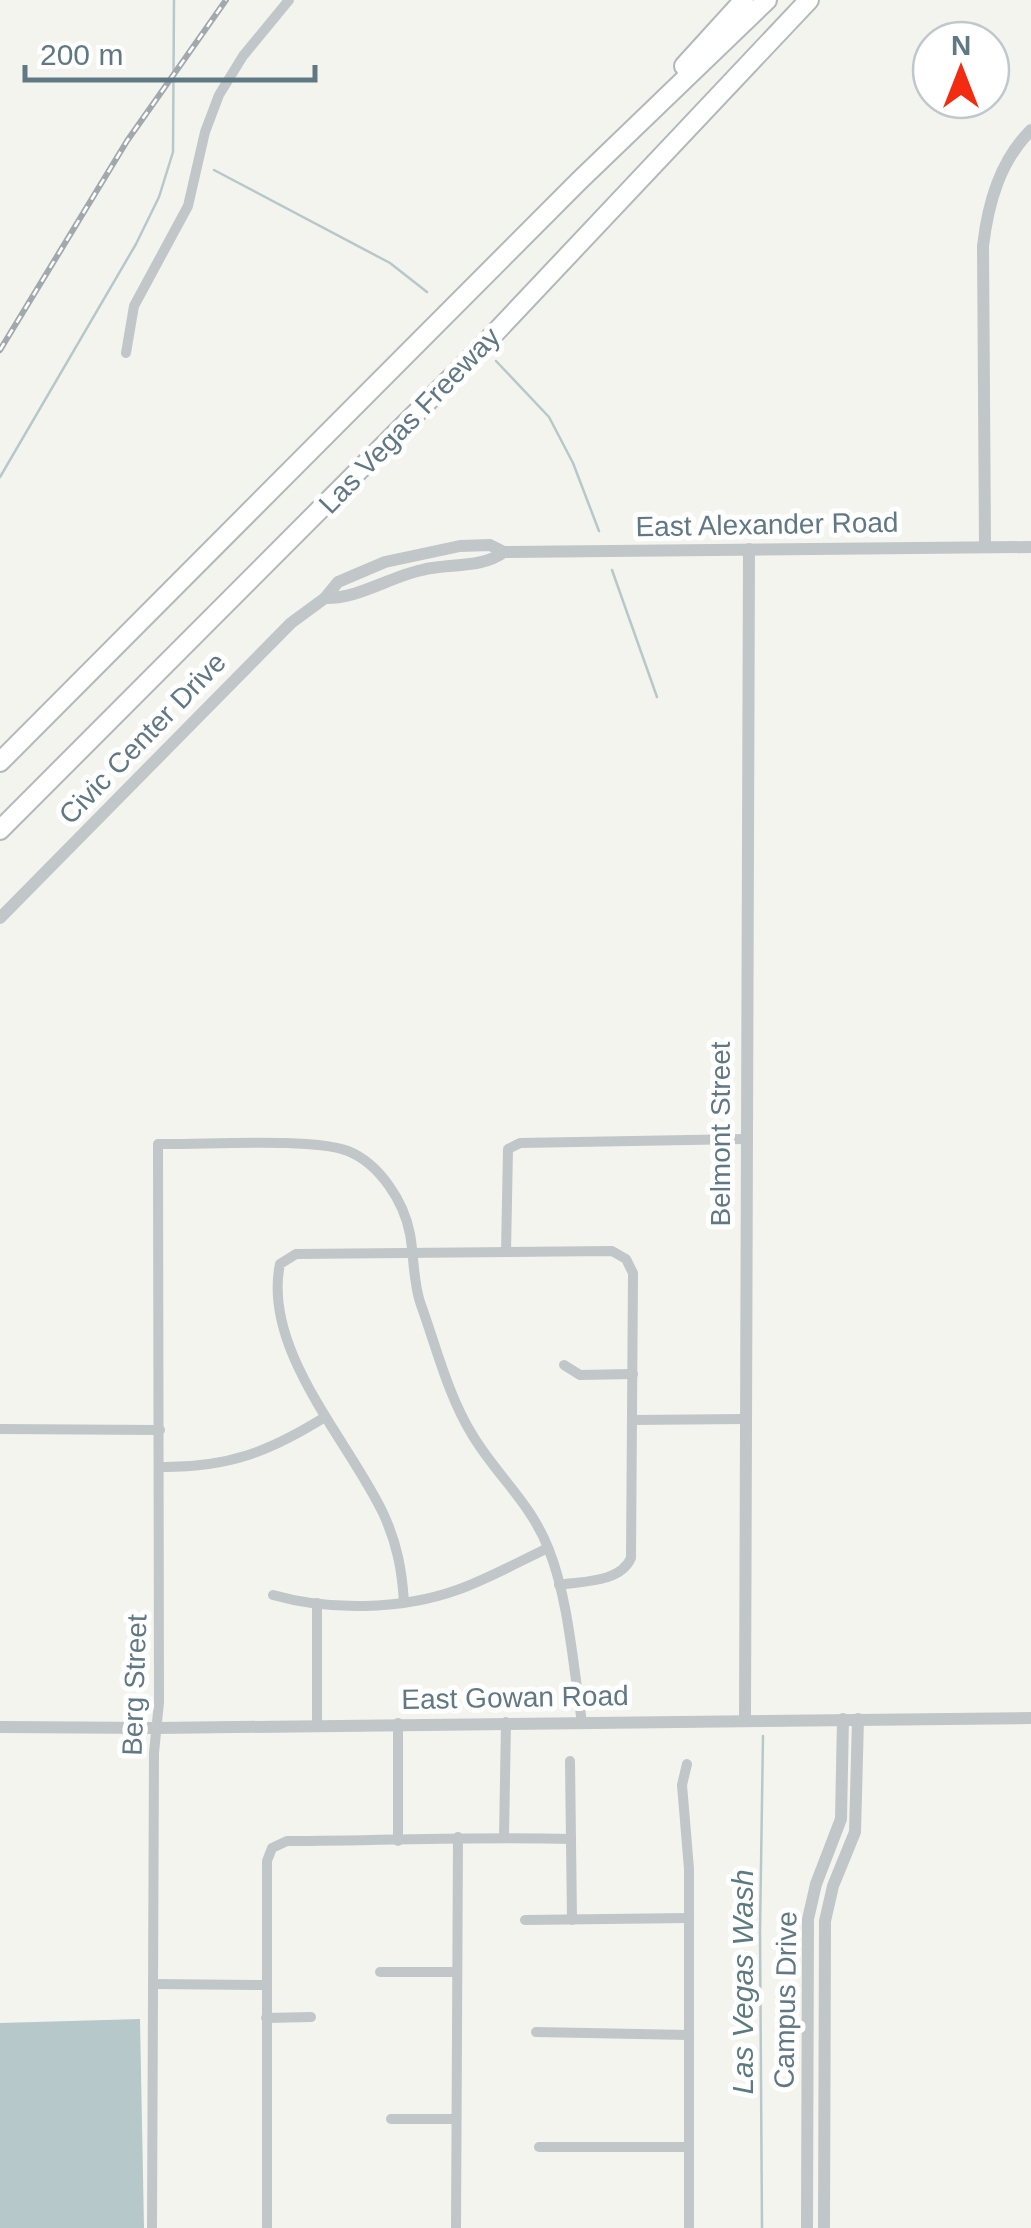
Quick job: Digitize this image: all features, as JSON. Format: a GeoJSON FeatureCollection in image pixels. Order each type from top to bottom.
{"type":"FeatureCollection","features":[{"type":"Feature","properties":{"kind":"highway"},"geometry":{"type":"LineString","coordinates":[[579,181],[744,0]]}},
{"type":"Feature","properties":{"kind":"highway","name":"Las Vegas Freeway"},"geometry":{"type":"LineString","coordinates":[[0,762],[579,181],[767,0]]}},
{"type":"Feature","properties":{"kind":"highway","name":"Las Vegas Freeway"},"geometry":{"type":"LineString","coordinates":[[0,830],[476,352],[809,0]]}},
{"type":"Feature","properties":{"kind":"street"},"geometry":{"type":"LineString","coordinates":[[126,353],[134,306],[188,206],[219,95],[243,56],[288,0]]}},
{"type":"Feature","properties":{"kind":"street"},"geometry":{"type":"LineString","coordinates":[[985,547],[982,246],[987,212],[1001,172],[1031,130]]}},
{"type":"Feature","properties":{"kind":"street","name":"East Alexander Road"},"geometry":{"type":"LineString","coordinates":[[325,598],[344,599],[383,580],[420,570],[490,562],[504,552],[1031,547]]}},
{"type":"Feature","properties":{"kind":"street","name":"Belmont Street"},"geometry":{"type":"LineString","coordinates":[[745,1719],[749,549]]}},
{"type":"Feature","properties":{"kind":"street","name":"Civic Center Drive"},"geometry":{"type":"LineString","coordinates":[[0,918],[291,623],[325,598]]}},
{"type":"Feature","properties":{"kind":"street"},"geometry":{"type":"LineString","coordinates":[[506,1252],[508,1149],[520,1143],[745,1140]]}},
{"type":"Feature","properties":{"kind":"street","name":"Berg Street"},"geometry":{"type":"LineString","coordinates":[[152,2228],[160,1466],[158,1144],[294,1145],[349,1152],[375,1169],[393,1191],[406,1219],[412,1252]]}},
{"type":"Feature","properties":{"kind":"street"},"geometry":{"type":"LineString","coordinates":[[404,1602],[402,1569],[388,1526],[300,1372],[287,1339],[276,1282],[280,1264],[296,1254],[612,1251],[626,1258],[633,1273],[631,1558],[627,1567],[614,1576],[559,1585]]}},
{"type":"Feature","properties":{"kind":"street"},"geometry":{"type":"LineString","coordinates":[[412,1252],[417,1293],[453,1394],[481,1448],[533,1514],[548,1548],[559,1585],[582,1722]]}},
{"type":"Feature","properties":{"kind":"street"},"geometry":{"type":"LineString","coordinates":[[564,1365],[580,1375],[633,1374]]}},
{"type":"Feature","properties":{"kind":"street"},"geometry":{"type":"LineString","coordinates":[[160,1466],[238,1460],[284,1443],[325,1417]]}},
{"type":"Feature","properties":{"kind":"street"},"geometry":{"type":"LineString","coordinates":[[633,1420],[744,1419]]}},
{"type":"Feature","properties":{"kind":"street"},"geometry":{"type":"LineString","coordinates":[[0,1429],[160,1430]]}},
{"type":"Feature","properties":{"kind":"street"},"geometry":{"type":"LineString","coordinates":[[273,1595],[302,1603],[404,1602],[458,1590],[548,1548]]}},
{"type":"Feature","properties":{"kind":"street"},"geometry":{"type":"LineString","coordinates":[[317,1603],[317,1724]]}},
{"type":"Feature","properties":{"kind":"street","name":"East Gowan Road"},"geometry":{"type":"LineString","coordinates":[[0,1727],[1031,1718]]}},
{"type":"Feature","properties":{"kind":"street","name":"Campus Drive"},"geometry":{"type":"LineString","coordinates":[[808,2228],[808,1919],[816,1884],[840,1819],[843,1719]]}},
{"type":"Feature","properties":{"kind":"street","name":"Campus Drive"},"geometry":{"type":"LineString","coordinates":[[824,2228],[826,1921],[830,1894],[855,1832],[858,1719]]}},
{"type":"Feature","properties":{"kind":"street"},"geometry":{"type":"LineString","coordinates":[[504,1837],[506,1722]]}},
{"type":"Feature","properties":{"kind":"street"},"geometry":{"type":"LineString","coordinates":[[398,1723],[398,1841]]}},
{"type":"Feature","properties":{"kind":"street"},"geometry":{"type":"LineString","coordinates":[[570,1761],[572,1920]]}},
{"type":"Feature","properties":{"kind":"street"},"geometry":{"type":"LineString","coordinates":[[687,1764],[682,1784],[689,1869],[689,2228]]}},
{"type":"Feature","properties":{"kind":"street"},"geometry":{"type":"LineString","coordinates":[[456,2228],[458,1837]]}},
{"type":"Feature","properties":{"kind":"street"},"geometry":{"type":"LineString","coordinates":[[268,2228],[266,1861],[272,1848],[287,1840],[571,1839]]}},
{"type":"Feature","properties":{"kind":"street"},"geometry":{"type":"LineString","coordinates":[[525,1920],[689,1918]]}},
{"type":"Feature","properties":{"kind":"street"},"geometry":{"type":"LineString","coordinates":[[380,1972],[456,1972]]}},
{"type":"Feature","properties":{"kind":"street"},"geometry":{"type":"LineString","coordinates":[[154,1984],[266,1985]]}},
{"type":"Feature","properties":{"kind":"street"},"geometry":{"type":"LineString","coordinates":[[266,2018],[311,2017]]}},
{"type":"Feature","properties":{"kind":"street"},"geometry":{"type":"LineString","coordinates":[[536,2032],[689,2035]]}},
{"type":"Feature","properties":{"kind":"street"},"geometry":{"type":"LineString","coordinates":[[808,2084],[824,2084]]}},
{"type":"Feature","properties":{"kind":"street"},"geometry":{"type":"LineString","coordinates":[[391,2119],[455,2119]]}},
{"type":"Feature","properties":{"kind":"street"},"geometry":{"type":"LineString","coordinates":[[539,2147],[689,2147]]}},
{"type":"Feature","properties":{"kind":"shaded area"},"geometry":{"type":"Polygon","coordinates":[[[140,2019],[144,2228],[0,2228],[0,2023],[140,2019]]]}},
{"type":"Feature","properties":{"kind":"waterway"},"geometry":{"type":"LineString","coordinates":[[0,477],[136,244],[159,197],[173,152],[174,0]]}},
{"type":"Feature","properties":{"kind":"waterway","name":"Las Vegas Wash"},"geometry":{"type":"LineString","coordinates":[[214,170],[390,263],[427,292]]}},
{"type":"Feature","properties":{"kind":"waterway","name":"Las Vegas Wash"},"geometry":{"type":"LineString","coordinates":[[496,361],[549,417],[573,463],[599,531]]}},
{"type":"Feature","properties":{"kind":"waterway","name":"Las Vegas Wash"},"geometry":{"type":"LineString","coordinates":[[612,570],[657,697]]}},
{"type":"Feature","properties":{"kind":"waterway","name":"Las Vegas Wash"},"geometry":{"type":"LineString","coordinates":[[762,2228],[763,1736]]}},
{"type":"Feature","properties":{"kind":"railway"},"geometry":{"type":"LineString","coordinates":[[0,350],[127,141],[226,0]]}}]}
